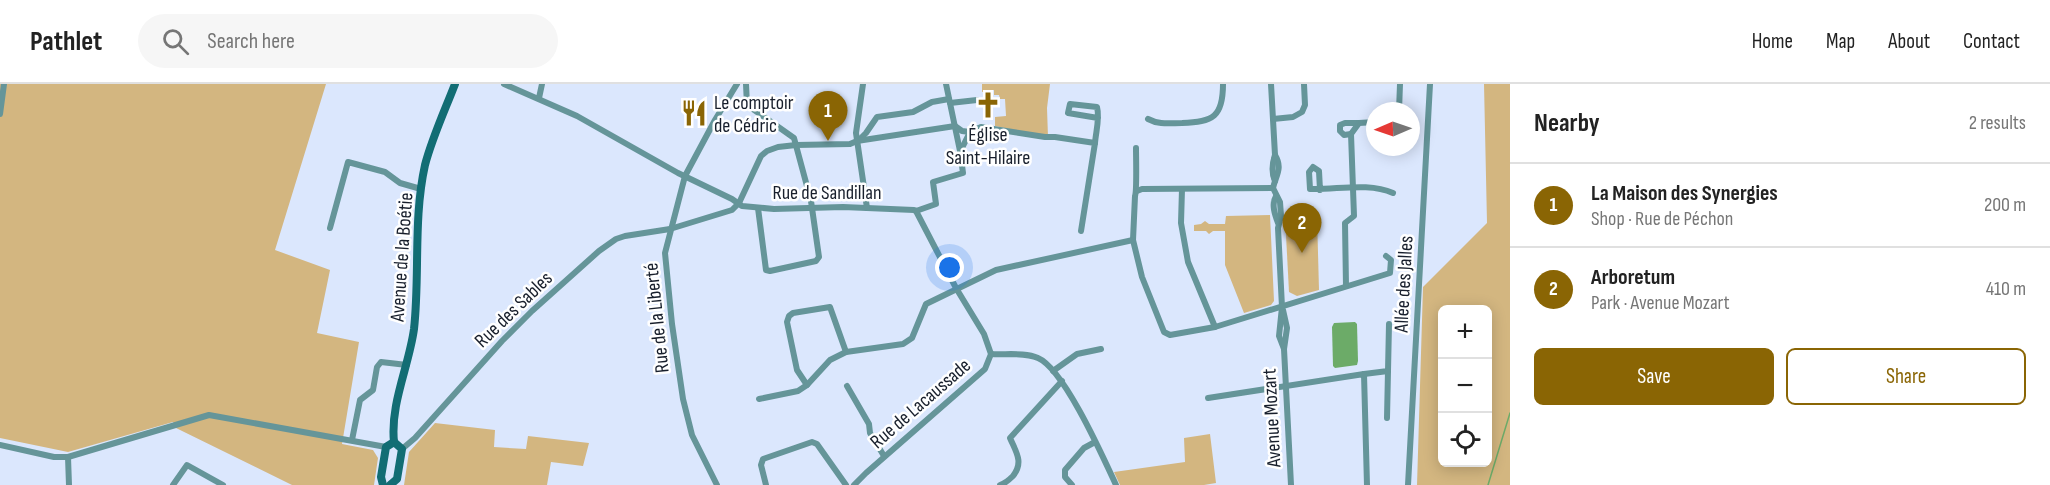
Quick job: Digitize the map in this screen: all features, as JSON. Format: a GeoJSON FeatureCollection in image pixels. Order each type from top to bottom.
{"type":"FeatureCollection","features":[{"type":"Feature","properties":{"kind":"main road","name":"Avenue de la Boétie"},"geometry":{"type":"LineString","coordinates":[[383,485],[381,477],[391,441],[414,329],[421,189],[426,164],[455,84]]}},
{"type":"Feature","properties":{"kind":"main road"},"geometry":{"type":"LineString","coordinates":[[390,485],[397,479],[402,449],[391,441]]}},
{"type":"Feature","properties":{"kind":"street"},"geometry":{"type":"LineString","coordinates":[[0,114],[4,84]]}},
{"type":"Feature","properties":{"kind":"street","name":"Rue de Sandillan"},"geometry":{"type":"LineString","coordinates":[[504,84],[577,116],[742,206],[916,211]]}},
{"type":"Feature","properties":{"kind":"street"},"geometry":{"type":"LineString","coordinates":[[539,98],[542,84]]}},
{"type":"Feature","properties":{"kind":"street","name":"Rue de la Liberté"},"geometry":{"type":"LineString","coordinates":[[717,485],[693,435],[682,399],[665,253],[685,176],[737,84]]}},
{"type":"Feature","properties":{"kind":"street"},"geometry":{"type":"LineString","coordinates":[[746,84],[747,105],[794,138],[812,208],[819,257],[813,262],[766,270],[758,208]]}},
{"type":"Feature","properties":{"kind":"street"},"geometry":{"type":"LineString","coordinates":[[863,84],[857,141],[867,208]]}},
{"type":"Feature","properties":{"kind":"street"},"geometry":{"type":"LineString","coordinates":[[916,211],[936,204],[933,182],[963,173],[946,84]]}},
{"type":"Feature","properties":{"kind":"street"},"geometry":{"type":"LineString","coordinates":[[1148,119],[1156,123],[1208,120],[1219,111],[1223,84]]}},
{"type":"Feature","properties":{"kind":"street","name":"Avenue Mozart"},"geometry":{"type":"LineString","coordinates":[[1271,84],[1275,155],[1272,162],[1282,307],[1279,336],[1284,349],[1291,485]]}},
{"type":"Feature","properties":{"kind":"street"},"geometry":{"type":"LineString","coordinates":[[1273,119],[1293,117],[1302,112],[1305,105],[1304,84]]}},
{"type":"Feature","properties":{"kind":"street"},"geometry":{"type":"LineString","coordinates":[[1399,102],[1400,84]]}},
{"type":"Feature","properties":{"kind":"street","name":"Allée des Jalles"},"geometry":{"type":"LineString","coordinates":[[1408,485],[1430,84]]}},
{"type":"Feature","properties":{"kind":"street"},"geometry":{"type":"LineString","coordinates":[[857,141],[866,134],[877,117],[913,112],[932,102],[977,100]]}},
{"type":"Feature","properties":{"kind":"street"},"geometry":{"type":"LineString","coordinates":[[1081,231],[1098,118],[1097,107],[1070,104],[1068,113],[1098,118]]}},
{"type":"Feature","properties":{"kind":"street"},"geometry":{"type":"LineString","coordinates":[[1346,286],[1345,223],[1354,216],[1351,134],[1359,123]]}},
{"type":"Feature","properties":{"kind":"street"},"geometry":{"type":"LineString","coordinates":[[1351,134],[1344,135],[1340,131],[1340,125],[1366,123]]}},
{"type":"Feature","properties":{"kind":"street"},"geometry":{"type":"LineString","coordinates":[[739,203],[761,156],[772,148],[850,144],[955,126],[962,131],[970,132]]}},
{"type":"Feature","properties":{"kind":"street"},"geometry":{"type":"LineString","coordinates":[[960,151],[970,132],[981,126],[1095,143]]}},
{"type":"Feature","properties":{"kind":"street"},"geometry":{"type":"LineString","coordinates":[[1136,148],[1135,184],[1137,191],[1133,240],[1142,277],[1164,332],[1170,335],[1215,327],[1390,273],[1391,260],[1386,256]]}},
{"type":"Feature","properties":{"kind":"street"},"geometry":{"type":"LineString","coordinates":[[330,228],[348,162],[385,172],[400,183],[421,189]]}},
{"type":"Feature","properties":{"kind":"street"},"geometry":{"type":"LineString","coordinates":[[1137,191],[1274,184]]}},
{"type":"Feature","properties":{"kind":"street"},"geometry":{"type":"LineString","coordinates":[[1320,190],[1382,188],[1393,193]]}},
{"type":"Feature","properties":{"kind":"street"},"geometry":{"type":"LineString","coordinates":[[1182,189],[1182,223],[1188,262],[1215,327]]}},
{"type":"Feature","properties":{"kind":"street","name":"Rue des Sables"},"geometry":{"type":"LineString","coordinates":[[402,449],[415,438],[524,318],[599,251],[616,239],[700,221],[732,210],[739,203]]}},
{"type":"Feature","properties":{"kind":"street","name":"Rue de Lacaussade"},"geometry":{"type":"LineString","coordinates":[[854,485],[985,369],[992,354],[984,334],[956,288],[916,211]]}},
{"type":"Feature","properties":{"kind":"street"},"geometry":{"type":"LineString","coordinates":[[759,399],[798,391],[807,385],[830,360],[846,352],[909,342],[926,304],[996,270],[1133,240]]}},
{"type":"Feature","properties":{"kind":"street"},"geometry":{"type":"LineString","coordinates":[[807,385],[797,370],[787,322],[793,313],[830,307],[846,352]]}},
{"type":"Feature","properties":{"kind":"street"},"geometry":{"type":"LineString","coordinates":[[1387,418],[1389,324]]}},
{"type":"Feature","properties":{"kind":"street"},"geometry":{"type":"LineString","coordinates":[[1053,370],[1077,354],[1101,349]]}},
{"type":"Feature","properties":{"kind":"street"},"geometry":{"type":"LineString","coordinates":[[992,354],[1033,356],[1040,358],[1053,370],[1062,381],[1116,485]]}},
{"type":"Feature","properties":{"kind":"street"},"geometry":{"type":"LineString","coordinates":[[352,440],[360,400],[373,390],[377,367],[381,362],[406,366]]}},
{"type":"Feature","properties":{"kind":"street"},"geometry":{"type":"LineString","coordinates":[[1208,398],[1388,371]]}},
{"type":"Feature","properties":{"kind":"street"},"geometry":{"type":"LineString","coordinates":[[1364,374],[1367,485]]}},
{"type":"Feature","properties":{"kind":"street"},"geometry":{"type":"LineString","coordinates":[[1000,485],[1006,483],[1019,468],[1019,461],[1010,438],[1062,381]]}},
{"type":"Feature","properties":{"kind":"street"},"geometry":{"type":"LineString","coordinates":[[847,386],[869,424],[870,433],[885,456]]}},
{"type":"Feature","properties":{"kind":"street"},"geometry":{"type":"LineString","coordinates":[[0,445],[54,457],[68,457],[209,415],[352,440],[391,441]]}},
{"type":"Feature","properties":{"kind":"street"},"geometry":{"type":"LineString","coordinates":[[766,485],[761,465],[763,459],[812,442],[817,444],[846,485]]}},
{"type":"Feature","properties":{"kind":"street"},"geometry":{"type":"LineString","coordinates":[[1072,485],[1065,477],[1065,470],[1084,448],[1095,442]]}},
{"type":"Feature","properties":{"kind":"street"},"geometry":{"type":"LineString","coordinates":[[68,457],[69,485]]}},
{"type":"Feature","properties":{"kind":"street"},"geometry":{"type":"LineString","coordinates":[[173,485],[187,465],[223,485]]}},
{"type":"Feature","properties":{"kind":"shaded area"},"geometry":{"type":"Polygon","coordinates":[[[0,84],[326,84],[275,250],[330,270],[317,333],[359,342],[342,444],[373,450],[378,458],[374,485],[292,485],[176,428],[173,422],[68,452],[0,438],[0,84]]]}},
{"type":"Feature","properties":{"kind":"shaded area"},"geometry":{"type":"Polygon","coordinates":[[[982,84],[1050,84],[1047,108],[1048,137],[995,126],[995,117],[1006,116],[1005,99],[994,95],[994,90],[982,92],[982,84]]]}},
{"type":"Feature","properties":{"kind":"shaded area"},"geometry":{"type":"Polygon","coordinates":[[[1484,84],[1510,84],[1510,485],[1417,485],[1423,287],[1487,223],[1484,84]]]}},
{"type":"Feature","properties":{"kind":"shaded area"},"geometry":{"type":"Polygon","coordinates":[[[1270,215],[1274,301],[1271,305],[1244,313],[1225,265],[1225,231],[1213,231],[1209,234],[1206,231],[1194,231],[1194,225],[1205,221],[1209,224],[1225,224],[1226,216],[1270,215]]]}},
{"type":"Feature","properties":{"kind":"shaded area"},"geometry":{"type":"Polygon","coordinates":[[[1285,216],[1317,216],[1319,290],[1297,296],[1289,292],[1285,216]]]}},
{"type":"Feature","properties":{"kind":"shaded area"},"geometry":{"type":"Polygon","coordinates":[[[1355,322],[1357,324],[1357,365],[1335,368],[1333,366],[1332,327],[1334,323],[1355,322]]]}},
{"type":"Feature","properties":{"kind":"shaded area"},"geometry":{"type":"Polygon","coordinates":[[[435,423],[495,430],[494,447],[526,449],[528,436],[589,443],[583,466],[551,462],[547,485],[404,485],[409,452],[435,423]]]}},
{"type":"Feature","properties":{"kind":"shaded area"},"geometry":{"type":"Polygon","coordinates":[[[1210,434],[1216,483],[1120,485],[1114,472],[1185,462],[1184,438],[1210,434]]]}},
{"type":"Feature","properties":{"kind":"waterway"},"geometry":{"type":"LineString","coordinates":[[1488,485],[1510,413]]}},
{"type":"Feature","properties":{"kind":"place","name":"Église Saint-Hilaire"},"geometry":{"type":"Point","coordinates":[988,105]}},
{"type":"Feature","properties":{"kind":"place","name":"Le comptoir de Cédric"},"geometry":{"type":"Point","coordinates":[694,113]}},
{"type":"Feature","properties":{"kind":"place","name":"La Maison des Synergies"},"geometry":{"type":"Point","coordinates":[828,141]}},
{"type":"Feature","properties":{"kind":"place","name":"Arboretum"},"geometry":{"type":"Point","coordinates":[1302,253]}}]}
